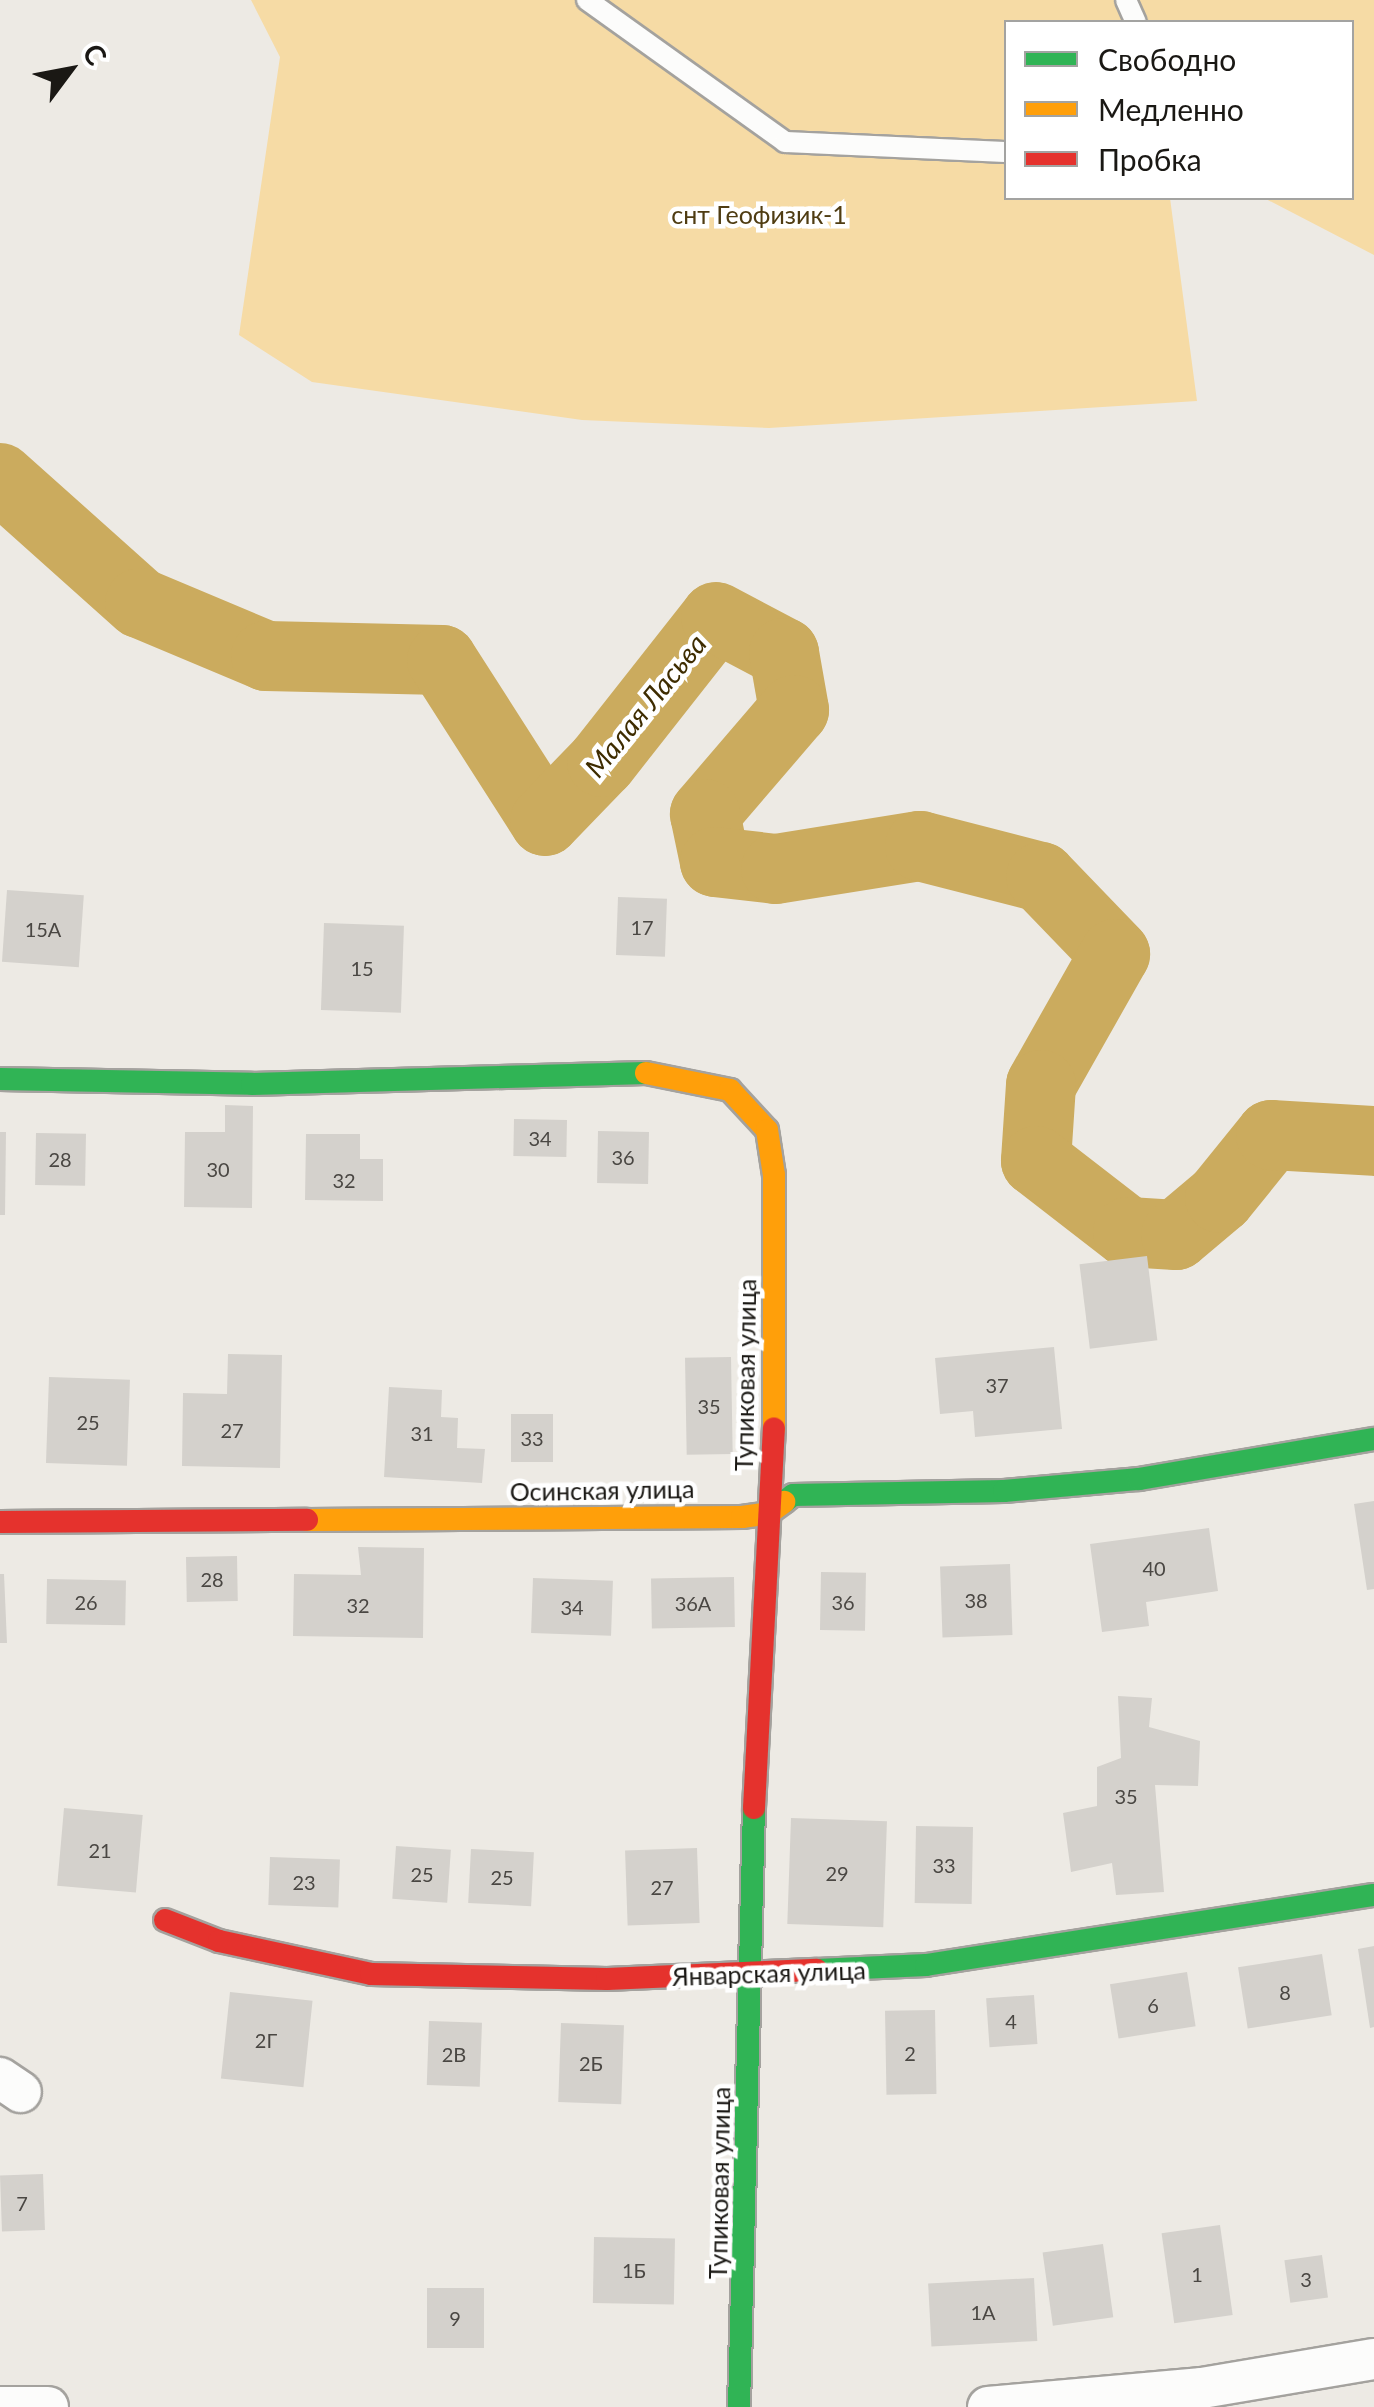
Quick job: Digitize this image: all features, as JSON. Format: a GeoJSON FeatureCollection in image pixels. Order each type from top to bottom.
{"type":"FeatureCollection","features":[{"type":"Feature","properties":{"kind":"street","name":"Тупиковая улица"},"geometry":{"type":"LineString","coordinates":[[0,1080],[252,1084],[649,1072],[730,1090],[767,1130],[774,1175],[770,1513],[749,1974],[739,2407]]}},
{"type":"Feature","properties":{"kind":"street","name":"Осинская улица"},"geometry":{"type":"LineString","coordinates":[[0,1522],[770,1513],[792,1496],[957,1493],[1139,1479],[1374,1439]]}},
{"type":"Feature","properties":{"kind":"street","name":"Январская улица"},"geometry":{"type":"LineString","coordinates":[[165,1920],[219,1941],[372,1974],[749,1974],[926,1966],[1374,1895]]}},
{"type":"Feature","properties":{"kind":"street"},"geometry":{"type":"LineString","coordinates":[[988,2407],[1202,2398],[1374,2359]]}},
{"type":"Feature","properties":{"kind":"street"},"geometry":{"type":"LineString","coordinates":[[0,2406],[48,2407]]}},
{"type":"Feature","properties":{"kind":"lane"},"geometry":{"type":"LineString","coordinates":[[587,0],[785,142],[1004,152]]}},
{"type":"Feature","properties":{"kind":"green space","name":"снт Геофизик-1"},"geometry":{"type":"Polygon","coordinates":[[[251,0],[1374,0],[1374,255],[1268,200],[1354,200],[1354,20],[1004,20],[1004,200],[1170,200],[1197,401],[769,428],[582,420],[312,382],[239,335],[280,57],[251,0]]]}},
{"type":"Feature","properties":{"kind":"building"},"geometry":{"type":"Polygon","coordinates":[[[7,890],[84,895],[79,967],[2,962],[7,890]]]}},
{"type":"Feature","properties":{"kind":"building"},"geometry":{"type":"Polygon","coordinates":[[[618,897],[667,899],[665,957],[616,955],[618,897]]]}},
{"type":"Feature","properties":{"kind":"building"},"geometry":{"type":"Polygon","coordinates":[[[324,923],[404,926],[401,1013],[321,1010],[324,923]]]}},
{"type":"Feature","properties":{"kind":"building"},"geometry":{"type":"Polygon","coordinates":[[[225,1105],[253,1106],[252,1208],[184,1207],[185,1132],[225,1132],[225,1105]]]}},
{"type":"Feature","properties":{"kind":"building"},"geometry":{"type":"Polygon","coordinates":[[[514,1119],[567,1120],[566,1157],[513,1156],[514,1119]]]}},
{"type":"Feature","properties":{"kind":"building"},"geometry":{"type":"Polygon","coordinates":[[[598,1131],[649,1132],[648,1184],[597,1183],[598,1131]]]}},
{"type":"Feature","properties":{"kind":"building"},"geometry":{"type":"Polygon","coordinates":[[[0,1132],[6,1132],[5,1215],[0,1215],[0,1132]]]}},
{"type":"Feature","properties":{"kind":"building"},"geometry":{"type":"Polygon","coordinates":[[[36,1133],[86,1134],[85,1186],[35,1185],[36,1133]]]}},
{"type":"Feature","properties":{"kind":"building"},"geometry":{"type":"Polygon","coordinates":[[[306,1134],[360,1134],[360,1159],[383,1159],[383,1201],[305,1200],[306,1134]]]}},
{"type":"Feature","properties":{"kind":"building"},"geometry":{"type":"Polygon","coordinates":[[[1147,1256],[1157,1340],[1090,1349],[1080,1264],[1147,1256]]]}},
{"type":"Feature","properties":{"kind":"building"},"geometry":{"type":"Polygon","coordinates":[[[1054,1347],[1062,1429],[975,1437],[973,1411],[940,1414],[935,1358],[1054,1347]]]}},
{"type":"Feature","properties":{"kind":"building"},"geometry":{"type":"Polygon","coordinates":[[[228,1354],[282,1355],[280,1468],[182,1466],[183,1393],[227,1394],[228,1354]]]}},
{"type":"Feature","properties":{"kind":"building"},"geometry":{"type":"Polygon","coordinates":[[[731,1357],[733,1454],[687,1455],[685,1358],[731,1357]]]}},
{"type":"Feature","properties":{"kind":"building"},"geometry":{"type":"Polygon","coordinates":[[[49,1377],[130,1380],[127,1466],[46,1463],[49,1377]]]}},
{"type":"Feature","properties":{"kind":"building"},"geometry":{"type":"Polygon","coordinates":[[[389,1387],[442,1390],[441,1417],[458,1418],[457,1448],[485,1449],[482,1483],[384,1477],[389,1387]]]}},
{"type":"Feature","properties":{"kind":"building"},"geometry":{"type":"Polygon","coordinates":[[[511,1414],[553,1414],[553,1462],[511,1462],[511,1414]]]}},
{"type":"Feature","properties":{"kind":"building"},"geometry":{"type":"Polygon","coordinates":[[[1374,1501],[1374,1589],[1367,1590],[1354,1504],[1374,1501]]]}},
{"type":"Feature","properties":{"kind":"building"},"geometry":{"type":"Polygon","coordinates":[[[1209,1528],[1218,1591],[1146,1602],[1149,1626],[1102,1632],[1090,1544],[1209,1528]]]}},
{"type":"Feature","properties":{"kind":"building"},"geometry":{"type":"Polygon","coordinates":[[[358,1547],[424,1548],[423,1638],[293,1636],[294,1574],[361,1575],[358,1547]]]}},
{"type":"Feature","properties":{"kind":"building"},"geometry":{"type":"Polygon","coordinates":[[[237,1556],[238,1601],[187,1602],[186,1557],[237,1556]]]}},
{"type":"Feature","properties":{"kind":"building"},"geometry":{"type":"Polygon","coordinates":[[[1010,1564],[1012,1635],[943,1637],[940,1566],[1010,1564]]]}},
{"type":"Feature","properties":{"kind":"building"},"geometry":{"type":"Polygon","coordinates":[[[821,1572],[866,1573],[865,1631],[820,1630],[821,1572]]]}},
{"type":"Feature","properties":{"kind":"building"},"geometry":{"type":"Polygon","coordinates":[[[0,1574],[4,1574],[7,1643],[0,1643],[0,1574]]]}},
{"type":"Feature","properties":{"kind":"building"},"geometry":{"type":"Polygon","coordinates":[[[734,1577],[735,1627],[652,1628],[651,1578],[734,1577]]]}},
{"type":"Feature","properties":{"kind":"building"},"geometry":{"type":"Polygon","coordinates":[[[533,1578],[613,1581],[611,1636],[531,1633],[533,1578]]]}},
{"type":"Feature","properties":{"kind":"building"},"geometry":{"type":"Polygon","coordinates":[[[47,1579],[126,1580],[125,1625],[46,1624],[47,1579]]]}},
{"type":"Feature","properties":{"kind":"building"},"geometry":{"type":"Polygon","coordinates":[[[1118,1696],[1152,1698],[1149,1727],[1200,1741],[1198,1786],[1155,1785],[1164,1892],[1116,1895],[1112,1863],[1071,1872],[1063,1813],[1097,1806],[1097,1767],[1121,1758],[1118,1696]]]}},
{"type":"Feature","properties":{"kind":"building"},"geometry":{"type":"Polygon","coordinates":[[[64,1808],[143,1815],[136,1893],[57,1886],[64,1808]]]}},
{"type":"Feature","properties":{"kind":"building"},"geometry":{"type":"Polygon","coordinates":[[[791,1818],[887,1821],[883,1927],[787,1924],[791,1818]]]}},
{"type":"Feature","properties":{"kind":"building"},"geometry":{"type":"Polygon","coordinates":[[[916,1826],[973,1827],[972,1904],[915,1903],[916,1826]]]}},
{"type":"Feature","properties":{"kind":"building"},"geometry":{"type":"Polygon","coordinates":[[[396,1846],[451,1850],[447,1903],[392,1899],[396,1846]]]}},
{"type":"Feature","properties":{"kind":"building"},"geometry":{"type":"Polygon","coordinates":[[[697,1848],[700,1923],[628,1925],[625,1851],[697,1848]]]}},
{"type":"Feature","properties":{"kind":"building"},"geometry":{"type":"Polygon","coordinates":[[[471,1849],[534,1852],[531,1906],[468,1903],[471,1849]]]}},
{"type":"Feature","properties":{"kind":"building"},"geometry":{"type":"Polygon","coordinates":[[[270,1857],[340,1859],[338,1907],[268,1905],[270,1857]]]}},
{"type":"Feature","properties":{"kind":"building"},"geometry":{"type":"Polygon","coordinates":[[[1374,1946],[1374,2027],[1370,2028],[1358,1949],[1374,1946]]]}},
{"type":"Feature","properties":{"kind":"building"},"geometry":{"type":"Polygon","coordinates":[[[1322,1954],[1332,2015],[1248,2029],[1238,1967],[1322,1954]]]}},
{"type":"Feature","properties":{"kind":"building"},"geometry":{"type":"Polygon","coordinates":[[[1187,1972],[1196,2026],[1119,2039],[1110,1984],[1187,1972]]]}},
{"type":"Feature","properties":{"kind":"building"},"geometry":{"type":"Polygon","coordinates":[[[230,1992],[313,2001],[303,2087],[221,2079],[230,1992]]]}},
{"type":"Feature","properties":{"kind":"building"},"geometry":{"type":"Polygon","coordinates":[[[1034,1995],[1037,2044],[990,2047],[986,1998],[1034,1995]]]}},
{"type":"Feature","properties":{"kind":"building"},"geometry":{"type":"Polygon","coordinates":[[[935,2010],[936,2094],[886,2095],[885,2011],[935,2010]]]}},
{"type":"Feature","properties":{"kind":"building"},"geometry":{"type":"Polygon","coordinates":[[[429,2021],[482,2023],[480,2087],[427,2085],[429,2021]]]}},
{"type":"Feature","properties":{"kind":"building"},"geometry":{"type":"Polygon","coordinates":[[[561,2023],[624,2025],[621,2104],[558,2102],[561,2023]]]}},
{"type":"Feature","properties":{"kind":"building"},"geometry":{"type":"Polygon","coordinates":[[[43,2174],[45,2230],[2,2231],[0,2176],[43,2174]]]}},
{"type":"Feature","properties":{"kind":"building"},"geometry":{"type":"Polygon","coordinates":[[[1220,2225],[1233,2315],[1174,2323],[1162,2233],[1220,2225]]]}},
{"type":"Feature","properties":{"kind":"building"},"geometry":{"type":"Polygon","coordinates":[[[594,2237],[675,2238],[674,2304],[593,2303],[594,2237]]]}},
{"type":"Feature","properties":{"kind":"building"},"geometry":{"type":"Polygon","coordinates":[[[1103,2244],[1113,2317],[1053,2326],[1043,2252],[1103,2244]]]}},
{"type":"Feature","properties":{"kind":"building"},"geometry":{"type":"Polygon","coordinates":[[[1322,2255],[1328,2298],[1290,2303],[1284,2260],[1322,2255]]]}},
{"type":"Feature","properties":{"kind":"building"},"geometry":{"type":"Polygon","coordinates":[[[1034,2278],[1037,2341],[931,2346],[928,2284],[1034,2278]]]}},
{"type":"Feature","properties":{"kind":"building"},"geometry":{"type":"Polygon","coordinates":[[[427,2288],[484,2288],[484,2348],[427,2348],[427,2288]]]}},
{"type":"Feature","properties":{"kind":"waterway","name":"Малая Ласьва"},"geometry":{"type":"LineString","coordinates":[[0,478],[140,603],[266,656],[442,660],[545,821],[602,762],[716,617],[784,653],[794,710],[705,814],[715,862],[776,869],[920,846],[1041,877],[1115,954],[1041,1085],[1036,1161],[1128,1232],[1176,1235],[1220,1198],[1271,1135],[1374,1141]]}},
{"type":"Feature","properties":{"kind":"traffic: fast"},"geometry":{"type":"LineString","coordinates":[[0,1079],[252,1084],[646,1073]]}},
{"type":"Feature","properties":{"kind":"traffic: fast"},"geometry":{"type":"LineString","coordinates":[[784,1502],[793,1495],[1004,1491],[1139,1479],[1374,1439]]}},
{"type":"Feature","properties":{"kind":"traffic: fast"},"geometry":{"type":"LineString","coordinates":[[739,2407],[754,1808]]}},
{"type":"Feature","properties":{"kind":"traffic: fast"},"geometry":{"type":"LineString","coordinates":[[817,1970],[926,1965],[1374,1895]]}},
{"type":"Feature","properties":{"kind":"traffic: slow"},"geometry":{"type":"LineString","coordinates":[[646,1073],[730,1090],[767,1130],[774,1175],[774,1429]]}},
{"type":"Feature","properties":{"kind":"traffic: slow"},"geometry":{"type":"LineString","coordinates":[[307,1520],[742,1517],[769,1513],[784,1502]]}},
{"type":"Feature","properties":{"kind":"traffic: jam"},"geometry":{"type":"LineString","coordinates":[[754,1808],[774,1429]]}},
{"type":"Feature","properties":{"kind":"traffic: jam"},"geometry":{"type":"LineString","coordinates":[[0,1522],[307,1520]]}},
{"type":"Feature","properties":{"kind":"traffic: jam"},"geometry":{"type":"LineString","coordinates":[[165,1920],[219,1941],[371,1974],[607,1979],[817,1970]]}}]}
